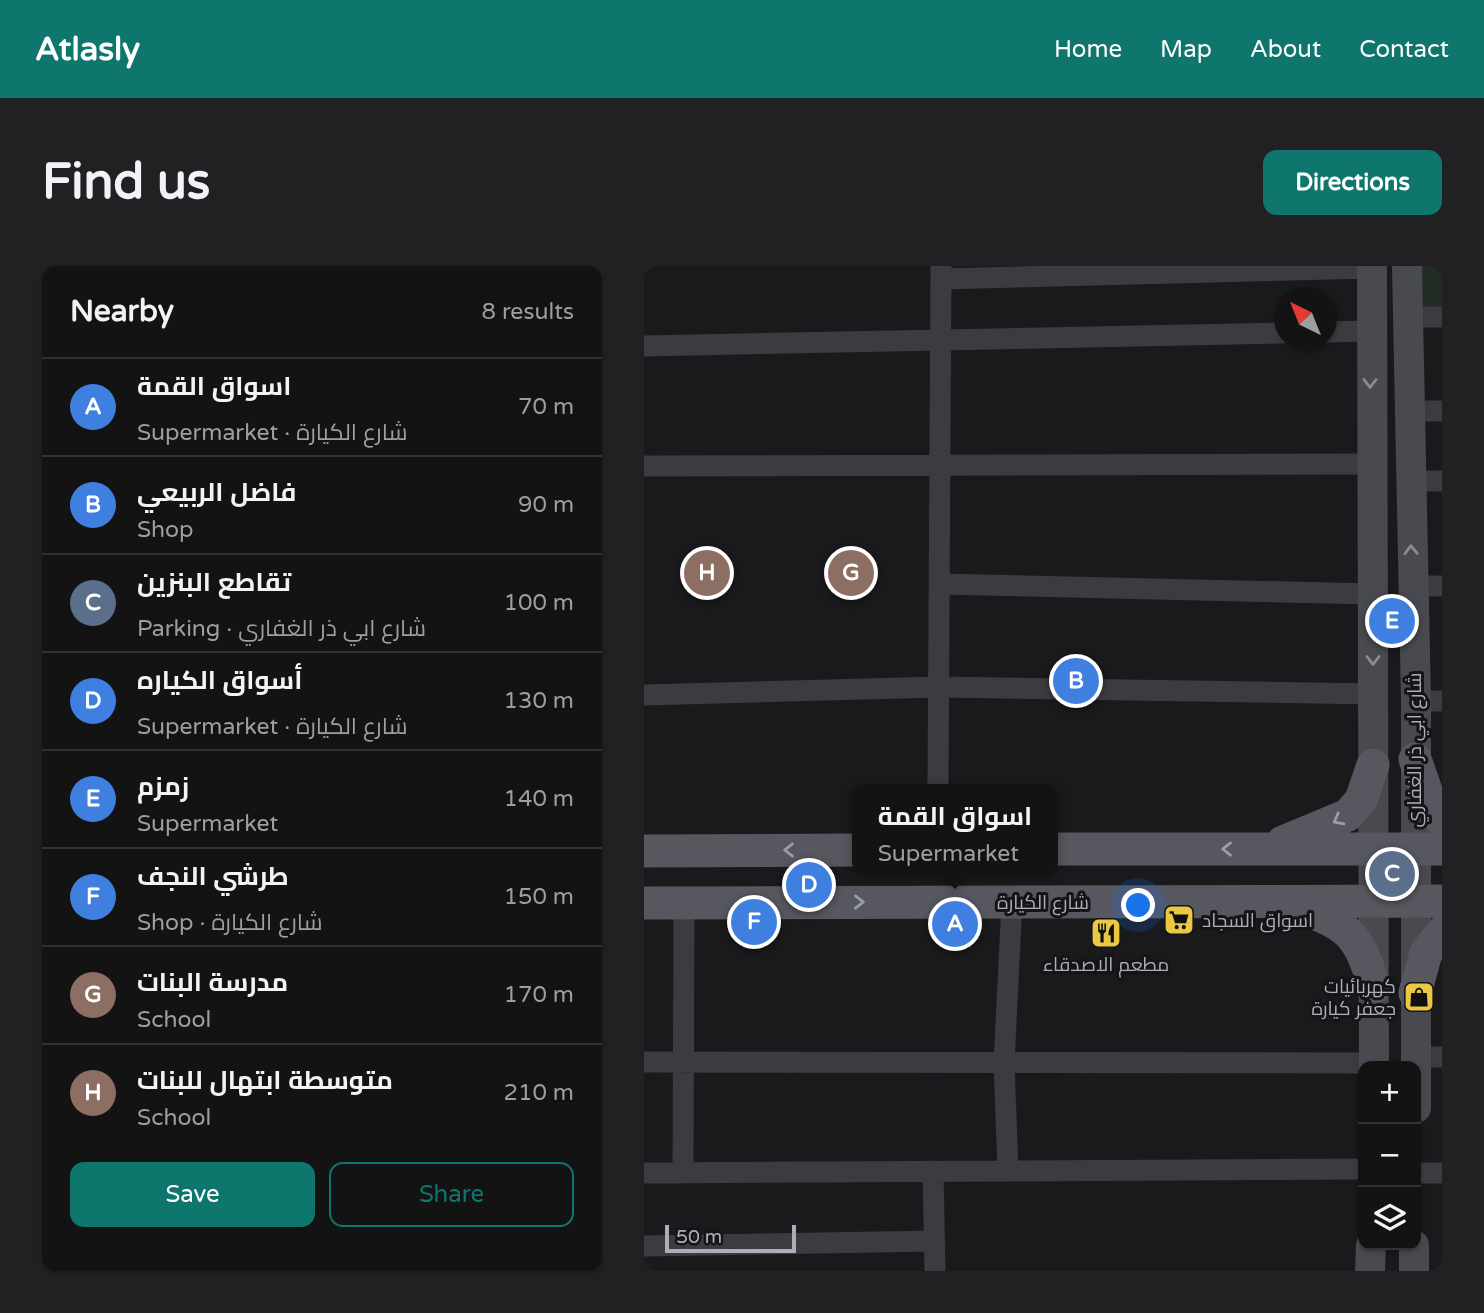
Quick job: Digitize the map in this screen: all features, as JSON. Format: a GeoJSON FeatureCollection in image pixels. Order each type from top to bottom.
{"type":"FeatureCollection","features":[{"type":"Feature","properties":{"kind":"main road","name":"شارع ابي ذر الغفاري"},"geometry":{"type":"LineString","coordinates":[[1407,266],[1413,586],[1429,701],[1415,759],[1428,849],[1428,901],[1415,993],[1429,1057],[1421,1088]]}},
{"type":"Feature","properties":{"kind":"main road"},"geometry":{"type":"LineString","coordinates":[[1372,267],[1370,331],[1374,1061]]}},
{"type":"Feature","properties":{"kind":"main road"},"geometry":{"type":"LineString","coordinates":[[1415,759],[1432,808],[1442,820]]}},
{"type":"Feature","properties":{"kind":"main road"},"geometry":{"type":"LineString","coordinates":[[1264,849],[1348,814],[1361,800],[1373,765]]}},
{"type":"Feature","properties":{"kind":"main road"},"geometry":{"type":"LineString","coordinates":[[1058,849],[1428,849]]}},
{"type":"Feature","properties":{"kind":"main road"},"geometry":{"type":"LineString","coordinates":[[718,850],[718,902]]}},
{"type":"Feature","properties":{"kind":"main road"},"geometry":{"type":"LineString","coordinates":[[644,851],[852,850]]}},
{"type":"Feature","properties":{"kind":"main road"},"geometry":{"type":"LineString","coordinates":[[1277,901],[1314,912],[1337,923],[1352,936],[1364,951],[1374,987]]}},
{"type":"Feature","properties":{"kind":"main road","name":"شارع الكيارة"},"geometry":{"type":"LineString","coordinates":[[644,903],[1428,901]]}},
{"type":"Feature","properties":{"kind":"main road"},"geometry":{"type":"LineString","coordinates":[[1415,993],[1426,953],[1442,932]]}},
{"type":"Feature","properties":{"kind":"main road"},"geometry":{"type":"LineString","coordinates":[[1370,1271],[1371,1250]]}},
{"type":"Feature","properties":{"kind":"main road"},"geometry":{"type":"LineString","coordinates":[[1414,1250],[1414,1271]]}},
{"type":"Feature","properties":{"kind":"street"},"geometry":{"type":"LineString","coordinates":[[938,784],[941,273],[1372,267]]}},
{"type":"Feature","properties":{"kind":"street"},"geometry":{"type":"LineString","coordinates":[[1408,317],[1442,317]]}},
{"type":"Feature","properties":{"kind":"street"},"geometry":{"type":"LineString","coordinates":[[1337,332],[1370,331]]}},
{"type":"Feature","properties":{"kind":"street"},"geometry":{"type":"LineString","coordinates":[[644,346],[1274,333]]}},
{"type":"Feature","properties":{"kind":"street"},"geometry":{"type":"LineString","coordinates":[[1409,411],[1442,411]]}},
{"type":"Feature","properties":{"kind":"street"},"geometry":{"type":"LineString","coordinates":[[644,466],[1371,464]]}},
{"type":"Feature","properties":{"kind":"street"},"geometry":{"type":"LineString","coordinates":[[1409,481],[1442,481]]}},
{"type":"Feature","properties":{"kind":"street"},"geometry":{"type":"LineString","coordinates":[[939,584],[1373,594]]}},
{"type":"Feature","properties":{"kind":"street"},"geometry":{"type":"LineString","coordinates":[[1413,586],[1442,586]]}},
{"type":"Feature","properties":{"kind":"street"},"geometry":{"type":"LineString","coordinates":[[644,695],[939,687],[1373,694]]}},
{"type":"Feature","properties":{"kind":"street"},"geometry":{"type":"LineString","coordinates":[[1008,1171],[1004,1062],[1012,902]]}},
{"type":"Feature","properties":{"kind":"street"},"geometry":{"type":"LineString","coordinates":[[683,1173],[684,903]]}},
{"type":"Feature","properties":{"kind":"street"},"geometry":{"type":"LineString","coordinates":[[644,1062],[1358,1065]]}},
{"type":"Feature","properties":{"kind":"street"},"geometry":{"type":"LineString","coordinates":[[644,1173],[1358,1169]]}},
{"type":"Feature","properties":{"kind":"street"},"geometry":{"type":"LineString","coordinates":[[933,1171],[935,1271]]}},
{"type":"Feature","properties":{"kind":"street"},"geometry":{"type":"LineString","coordinates":[[1421,1173],[1442,1173]]}},
{"type":"Feature","properties":{"kind":"street"},"geometry":{"type":"LineString","coordinates":[[644,1246],[934,1241]]}},
{"type":"Feature","properties":{"kind":"shaded area"},"geometry":{"type":"Polygon","coordinates":[[[1415,266],[1442,266],[1442,319],[1414,319],[1415,266]]]}},
{"type":"Feature","properties":{"kind":"place","name":"متوسطة ابتهال للبنات"},"geometry":{"type":"Point","coordinates":[707,573]}},
{"type":"Feature","properties":{"kind":"place","name":"مدرسة البنات"},"geometry":{"type":"Point","coordinates":[851,573]}},
{"type":"Feature","properties":{"kind":"place","name":"زمزم"},"geometry":{"type":"Point","coordinates":[1392,621]}},
{"type":"Feature","properties":{"kind":"place","name":"فاضل الربيعي"},"geometry":{"type":"Point","coordinates":[1076,681]}},
{"type":"Feature","properties":{"kind":"place","name":"تقاطع البنزين"},"geometry":{"type":"Point","coordinates":[1392,874]}},
{"type":"Feature","properties":{"kind":"place","name":"أسواق الكياره"},"geometry":{"type":"Point","coordinates":[809,885]}},
{"type":"Feature","properties":{"kind":"place","name":"اسواق السجاد"},"geometry":{"type":"Point","coordinates":[1179,920]}},
{"type":"Feature","properties":{"kind":"place","name":"طرشي النجف"},"geometry":{"type":"Point","coordinates":[754,922]}},
{"type":"Feature","properties":{"kind":"place","name":"اسواق القمة"},"geometry":{"type":"Point","coordinates":[955,924]}},
{"type":"Feature","properties":{"kind":"place","name":"مطعم الاصدقاء"},"geometry":{"type":"Point","coordinates":[1106,933]}},
{"type":"Feature","properties":{"kind":"place","name":"كهربائيات جعفر كيارة"},"geometry":{"type":"Point","coordinates":[1419,997]}}]}
